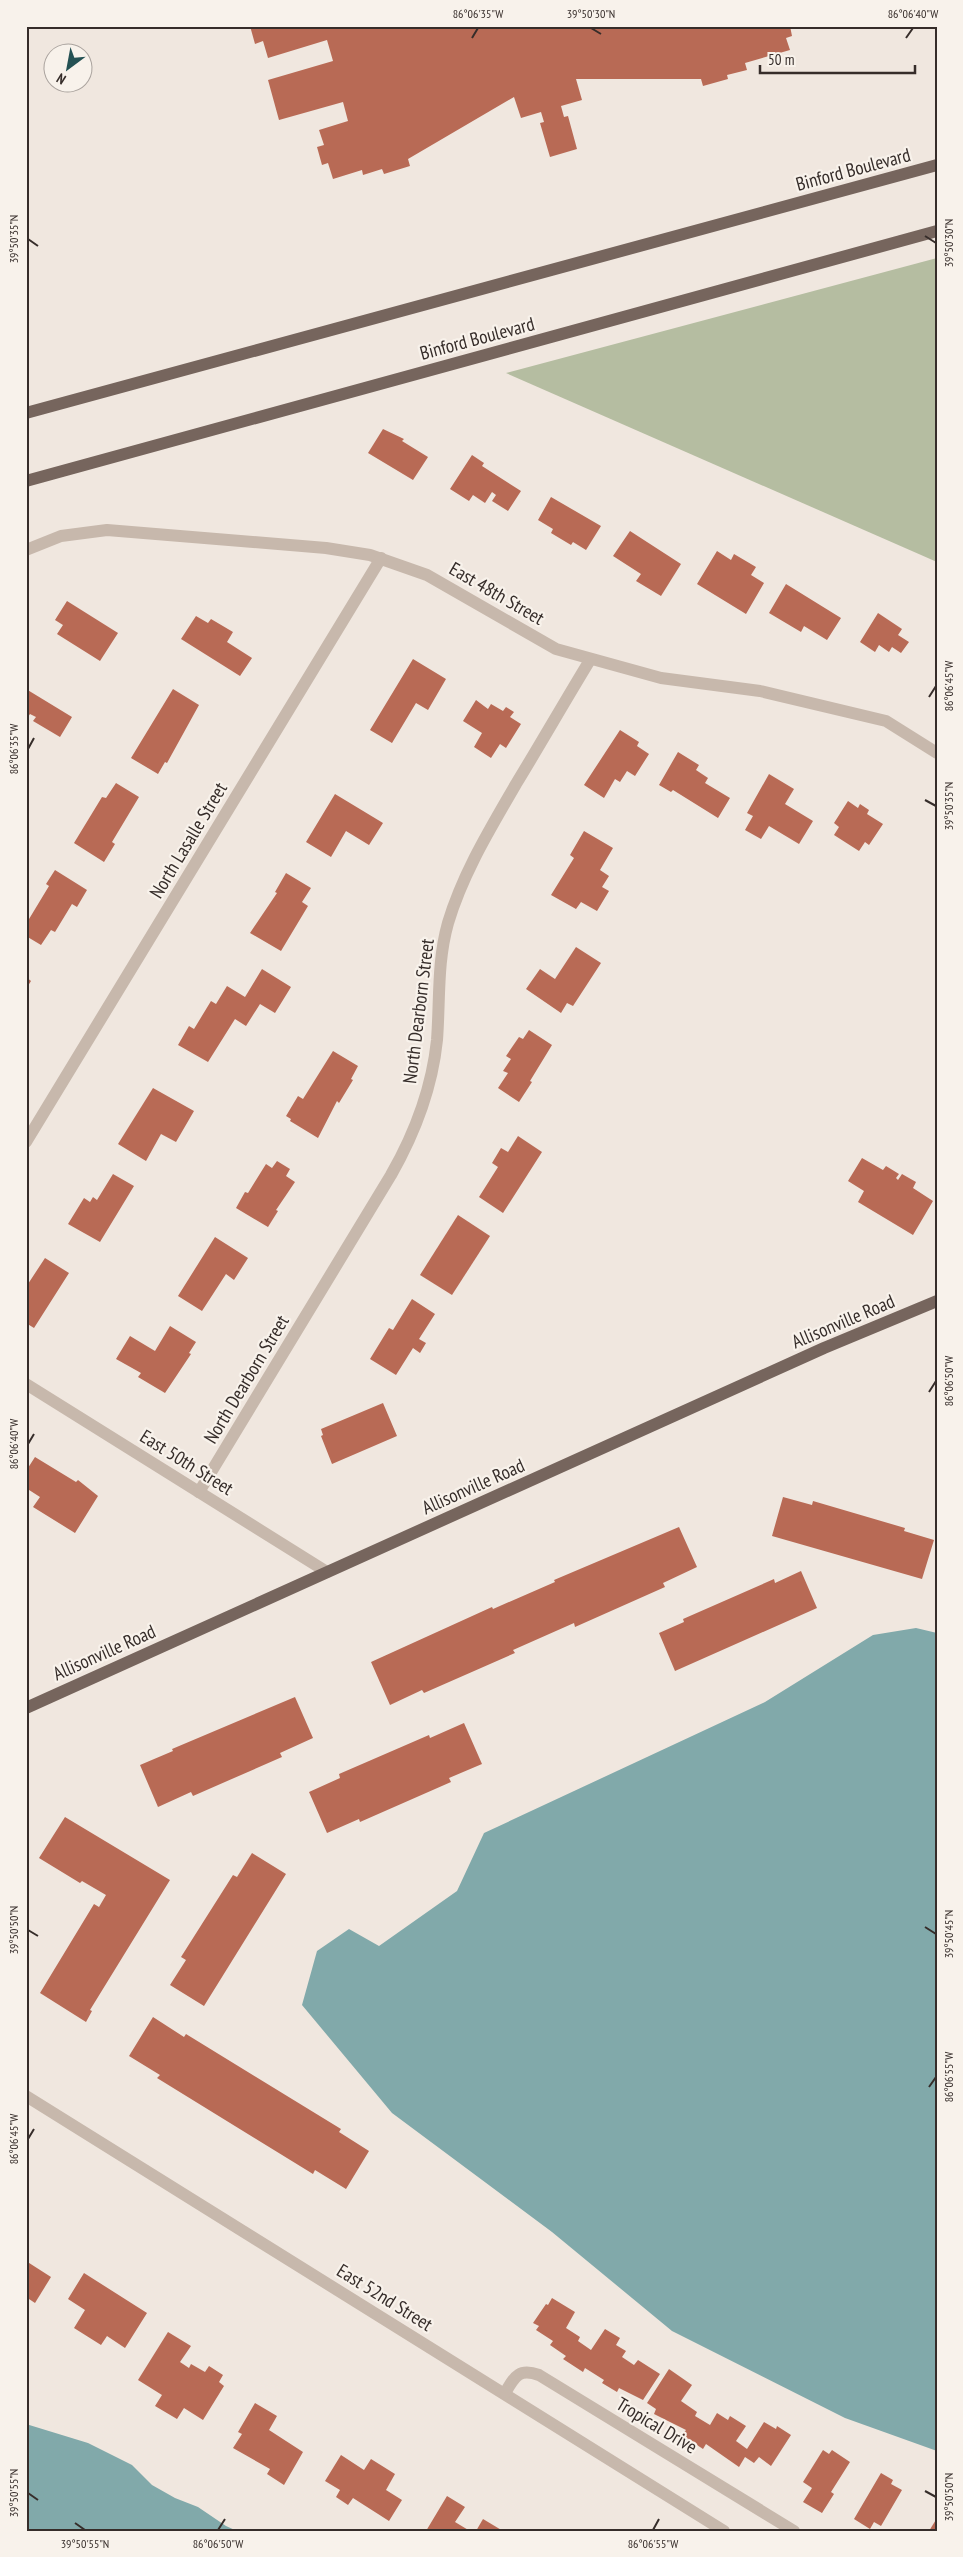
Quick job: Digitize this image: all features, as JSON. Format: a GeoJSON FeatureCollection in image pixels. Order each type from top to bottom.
{"type":"FeatureCollection","features":[{"type":"Feature","properties":{"kind":"main road","name":"Binford Boulevard"},"geometry":{"type":"LineString","coordinates":[[26,413],[937,166]]}},
{"type":"Feature","properties":{"kind":"main road","name":"Binford Boulevard"},"geometry":{"type":"LineString","coordinates":[[26,481],[937,231]]}},
{"type":"Feature","properties":{"kind":"main road","name":"Allisonville Road"},"geometry":{"type":"LineString","coordinates":[[26,1708],[824,1348],[937,1301]]}},
{"type":"Feature","properties":{"kind":"street","name":"East 48th Street"},"geometry":{"type":"LineString","coordinates":[[26,550],[61,536],[108,530],[326,548],[381,558],[404,565],[442,582],[556,649],[590,660],[661,678],[760,691],[886,721],[937,752]]}},
{"type":"Feature","properties":{"kind":"street","name":"North Lasalle Street"},"geometry":{"type":"LineString","coordinates":[[26,1142],[381,558]]}},
{"type":"Feature","properties":{"kind":"street","name":"North Dearborn Street"},"geometry":{"type":"LineString","coordinates":[[199,1492],[386,1184],[409,1140],[430,1084],[437,1040],[438,982],[442,953],[448,924],[460,886],[482,842],[590,660]]}},
{"type":"Feature","properties":{"kind":"street","name":"East 50th Street"},"geometry":{"type":"LineString","coordinates":[[26,1384],[327,1572]]}},
{"type":"Feature","properties":{"kind":"street","name":"East 52nd Street"},"geometry":{"type":"LineString","coordinates":[[26,2096],[724,2531]]}},
{"type":"Feature","properties":{"kind":"street","name":"Tropical Drive"},"geometry":{"type":"LineString","coordinates":[[505,2393],[518,2374],[528,2371],[539,2375],[794,2531]]}},
{"type":"Feature","properties":{"kind":"green space"},"geometry":{"type":"Polygon","coordinates":[[[937,258],[937,562],[506,373],[937,258]]]}},
{"type":"Feature","properties":{"kind":"water"},"geometry":{"type":"Polygon","coordinates":[[[916,1628],[937,1633],[937,2451],[845,2418],[672,2331],[552,2232],[392,2113],[302,2005],[317,1951],[349,1929],[379,1946],[457,1891],[484,1833],[765,1702],[873,1635],[916,1628]]]}},
{"type":"Feature","properties":{"kind":"water"},"geometry":{"type":"Polygon","coordinates":[[[26,2424],[88,2443],[132,2465],[152,2485],[175,2498],[198,2507],[226,2526],[237,2531],[26,2531],[26,2424]]]}},
{"type":"Feature","properties":{"kind":"building"},"geometry":{"type":"Polygon","coordinates":[[[250,26],[790,26],[792,36],[786,38],[790,50],[745,63],[747,70],[727,75],[728,79],[703,86],[701,79],[576,79],[582,100],[561,106],[564,117],[568,116],[577,149],[550,157],[540,123],[544,122],[541,112],[521,118],[514,97],[408,159],[410,166],[384,174],[382,169],[363,175],[362,170],[333,179],[328,163],[322,165],[317,147],[324,145],[319,130],[348,121],[343,102],[279,120],[268,80],[333,61],[327,40],[268,58],[263,41],[255,44],[250,26]]]}},
{"type":"Feature","properties":{"kind":"building"},"geometry":{"type":"Polygon","coordinates":[[[383,429],[404,439],[402,441],[428,457],[413,480],[368,453],[383,429]]]}},
{"type":"Feature","properties":{"kind":"building"},"geometry":{"type":"Polygon","coordinates":[[[472,455],[484,463],[482,466],[521,491],[508,511],[492,501],[496,495],[492,492],[485,503],[473,495],[469,501],[450,489],[472,455]]]}},
{"type":"Feature","properties":{"kind":"building"},"geometry":{"type":"Polygon","coordinates":[[[551,497],[601,526],[586,550],[573,542],[571,545],[551,533],[553,529],[538,520],[551,497]]]}},
{"type":"Feature","properties":{"kind":"building"},"geometry":{"type":"Polygon","coordinates":[[[630,531],[681,564],[661,596],[636,581],[641,574],[613,556],[630,531]]]}},
{"type":"Feature","properties":{"kind":"building"},"geometry":{"type":"Polygon","coordinates":[[[717,551],[731,560],[734,554],[756,567],[751,575],[764,583],[746,614],[697,584],[717,551]]]}},
{"type":"Feature","properties":{"kind":"building"},"geometry":{"type":"Polygon","coordinates":[[[786,584],[841,618],[827,640],[804,626],[801,632],[769,613],[786,584]]]}},
{"type":"Feature","properties":{"kind":"building"},"geometry":{"type":"Polygon","coordinates":[[[67,601],[118,633],[100,661],[57,634],[63,625],[55,620],[67,601]]]}},
{"type":"Feature","properties":{"kind":"building"},"geometry":{"type":"Polygon","coordinates":[[[878,613],[902,629],[898,635],[909,642],[901,653],[892,647],[889,652],[879,645],[875,652],[860,642],[878,613]]]}},
{"type":"Feature","properties":{"kind":"building"},"geometry":{"type":"Polygon","coordinates":[[[196,616],[208,623],[211,619],[233,632],[227,642],[252,658],[240,676],[181,639],[196,616]]]}},
{"type":"Feature","properties":{"kind":"building"},"geometry":{"type":"Polygon","coordinates":[[[413,659],[446,679],[428,710],[416,703],[392,743],[370,730],[413,659]]]}},
{"type":"Feature","properties":{"kind":"building"},"geometry":{"type":"Polygon","coordinates":[[[26,689],[72,717],[60,737],[33,721],[36,717],[30,714],[26,720],[26,689]]]}},
{"type":"Feature","properties":{"kind":"building"},"geometry":{"type":"Polygon","coordinates":[[[173,689],[199,705],[167,763],[165,762],[158,774],[131,758],[173,689]]]}},
{"type":"Feature","properties":{"kind":"building"},"geometry":{"type":"Polygon","coordinates":[[[476,700],[488,709],[491,704],[503,711],[506,707],[514,712],[510,717],[521,724],[506,748],[500,744],[491,758],[474,747],[482,733],[463,721],[476,700]]]}},
{"type":"Feature","properties":{"kind":"building"},"geometry":{"type":"Polygon","coordinates":[[[620,730],[639,742],[637,746],[649,754],[635,776],[627,771],[620,782],[615,779],[604,798],[584,785],[620,730]]]}},
{"type":"Feature","properties":{"kind":"building"},"geometry":{"type":"Polygon","coordinates":[[[678,752],[699,765],[696,770],[708,778],[705,783],[730,798],[718,818],[673,790],[671,792],[659,785],[678,752]]]}},
{"type":"Feature","properties":{"kind":"building"},"geometry":{"type":"Polygon","coordinates":[[[769,774],[794,789],[785,804],[813,821],[799,844],[769,826],[761,839],[745,830],[753,816],[747,813],[769,774]]]}},
{"type":"Feature","properties":{"kind":"building"},"geometry":{"type":"Polygon","coordinates":[[[116,783],[139,797],[112,842],[115,844],[104,862],[74,843],[102,797],[106,798],[116,783]]]}},
{"type":"Feature","properties":{"kind":"building"},"geometry":{"type":"Polygon","coordinates":[[[335,794],[383,823],[369,845],[346,831],[331,857],[306,842],[335,794]]]}},
{"type":"Feature","properties":{"kind":"building"},"geometry":{"type":"Polygon","coordinates":[[[848,801],[858,808],[860,804],[869,810],[867,814],[883,824],[869,845],[865,842],[859,851],[834,835],[839,827],[834,823],[848,801]]]}},
{"type":"Feature","properties":{"kind":"building"},"geometry":{"type":"Polygon","coordinates":[[[584,831],[613,848],[600,870],[609,876],[602,887],[609,891],[597,911],[581,902],[576,909],[551,895],[574,858],[570,855],[584,831]]]}},
{"type":"Feature","properties":{"kind":"building"},"geometry":{"type":"Polygon","coordinates":[[[55,870],[87,890],[77,907],[72,904],[55,932],[51,930],[41,945],[26,936],[26,924],[49,886],[46,884],[55,870]]]}},
{"type":"Feature","properties":{"kind":"building"},"geometry":{"type":"Polygon","coordinates":[[[286,873],[311,888],[302,902],[308,906],[281,951],[250,933],[277,893],[275,892],[286,873]]]}},
{"type":"Feature","properties":{"kind":"building"},"geometry":{"type":"Polygon","coordinates":[[[576,947],[601,963],[573,1006],[567,1003],[561,1013],[526,989],[540,969],[555,979],[576,947]]]}},
{"type":"Feature","properties":{"kind":"building"},"geometry":{"type":"Polygon","coordinates":[[[262,969],[291,987],[275,1013],[260,1004],[246,1026],[235,1019],[208,1062],[178,1045],[189,1026],[194,1029],[211,1001],[216,1004],[227,986],[245,997],[262,969]]]}},
{"type":"Feature","properties":{"kind":"building"},"geometry":{"type":"Polygon","coordinates":[[[26,977],[31,981],[26,989],[26,977]]]}},
{"type":"Feature","properties":{"kind":"building"},"geometry":{"type":"Polygon","coordinates":[[[529,1030],[552,1045],[519,1102],[498,1088],[508,1073],[503,1071],[511,1059],[506,1056],[519,1037],[523,1039],[529,1030]]]}},
{"type":"Feature","properties":{"kind":"building"},"geometry":{"type":"Polygon","coordinates":[[[333,1051],[358,1066],[351,1079],[353,1080],[339,1103],[337,1101],[318,1138],[290,1121],[291,1119],[286,1116],[298,1096],[303,1099],[333,1051]]]}},
{"type":"Feature","properties":{"kind":"building"},"geometry":{"type":"Polygon","coordinates":[[[153,1088],[194,1111],[176,1142],[161,1134],[146,1161],[118,1144],[153,1088]]]}},
{"type":"Feature","properties":{"kind":"building"},"geometry":{"type":"Polygon","coordinates":[[[518,1136],[542,1152],[503,1213],[479,1197],[498,1167],[492,1163],[501,1148],[508,1152],[518,1136]]]}},
{"type":"Feature","properties":{"kind":"building"},"geometry":{"type":"Polygon","coordinates":[[[862,1158],[883,1170],[886,1166],[899,1174],[896,1178],[898,1180],[902,1174],[916,1182],[913,1188],[933,1201],[913,1235],[858,1202],[864,1191],[848,1181],[862,1158]]]}},
{"type":"Feature","properties":{"kind":"building"},"geometry":{"type":"Polygon","coordinates":[[[277,1161],[290,1169],[286,1176],[295,1182],[276,1210],[278,1211],[268,1227],[236,1208],[245,1192],[248,1193],[266,1164],[272,1168],[277,1161]]]}},
{"type":"Feature","properties":{"kind":"building"},"geometry":{"type":"Polygon","coordinates":[[[113,1174],[134,1186],[100,1242],[68,1224],[84,1198],[90,1202],[93,1197],[97,1200],[113,1174]]]}},
{"type":"Feature","properties":{"kind":"building"},"geometry":{"type":"Polygon","coordinates":[[[458,1215],[490,1236],[452,1295],[420,1275],[458,1215]]]}},
{"type":"Feature","properties":{"kind":"building"},"geometry":{"type":"Polygon","coordinates":[[[215,1237],[248,1258],[234,1280],[226,1274],[202,1311],[178,1296],[215,1237]]]}},
{"type":"Feature","properties":{"kind":"building"},"geometry":{"type":"Polygon","coordinates":[[[45,1258],[69,1273],[34,1328],[26,1323],[26,1297],[28,1294],[26,1287],[45,1258]]]}},
{"type":"Feature","properties":{"kind":"building"},"geometry":{"type":"Polygon","coordinates":[[[412,1299],[435,1314],[419,1339],[426,1343],[420,1353],[413,1348],[396,1375],[370,1359],[389,1328],[393,1330],[412,1299]]]}},
{"type":"Feature","properties":{"kind":"building"},"geometry":{"type":"Polygon","coordinates":[[[170,1326],[196,1342],[189,1353],[191,1354],[165,1393],[138,1377],[141,1373],[116,1359],[130,1336],[155,1351],[170,1326]]]}},
{"type":"Feature","properties":{"kind":"building"},"geometry":{"type":"Polygon","coordinates":[[[383,1403],[397,1436],[332,1464],[321,1436],[323,1435],[321,1429],[383,1403]]]}},
{"type":"Feature","properties":{"kind":"building"},"geometry":{"type":"Polygon","coordinates":[[[35,1457],[76,1482],[78,1480],[98,1496],[75,1533],[33,1507],[40,1497],[26,1488],[26,1471],[35,1457]]]}},
{"type":"Feature","properties":{"kind":"building"},"geometry":{"type":"Polygon","coordinates":[[[783,1497],[812,1505],[813,1501],[905,1528],[904,1531],[934,1540],[922,1579],[772,1536],[783,1497]]]}},
{"type":"Feature","properties":{"kind":"building"},"geometry":{"type":"Polygon","coordinates":[[[679,1527],[697,1567],[663,1583],[665,1587],[575,1627],[574,1623],[513,1650],[515,1653],[424,1693],[422,1690],[390,1705],[371,1662],[492,1607],[493,1609],[555,1582],[554,1580],[679,1527]]]}},
{"type":"Feature","properties":{"kind":"building"},"geometry":{"type":"Polygon","coordinates":[[[801,1571],[817,1608],[675,1671],[659,1633],[684,1622],[683,1619],[774,1579],[775,1583],[801,1571]]]}},
{"type":"Feature","properties":{"kind":"building"},"geometry":{"type":"Polygon","coordinates":[[[295,1697],[313,1738],[280,1753],[282,1757],[193,1796],[191,1792],[158,1807],[140,1765],[173,1751],[172,1749],[295,1697]]]}},
{"type":"Feature","properties":{"kind":"building"},"geometry":{"type":"Polygon","coordinates":[[[464,1723],[482,1764],[449,1778],[451,1782],[360,1822],[359,1819],[327,1833],[309,1792],[340,1778],[339,1774],[429,1735],[430,1738],[464,1723]]]}},
{"type":"Feature","properties":{"kind":"building"},"geometry":{"type":"Polygon","coordinates":[[[65,1817],[170,1880],[90,2010],[92,2011],[86,2022],[40,1993],[94,1904],[99,1907],[106,1895],[82,1881],[80,1883],[39,1858],[65,1817]]]}},
{"type":"Feature","properties":{"kind":"building"},"geometry":{"type":"Polygon","coordinates":[[[252,1853],[286,1874],[204,2006],[170,1985],[186,1960],[181,1957],[233,1875],[237,1877],[252,1853]]]}},
{"type":"Feature","properties":{"kind":"building"},"geometry":{"type":"Polygon","coordinates":[[[153,2017],[184,2037],[186,2034],[341,2129],[339,2132],[369,2151],[346,2189],[315,2170],[313,2174],[157,2078],[160,2075],[129,2056],[153,2017]]]}},
{"type":"Feature","properties":{"kind":"building"},"geometry":{"type":"Polygon","coordinates":[[[26,2261],[51,2277],[35,2303],[26,2297],[26,2261]]]}},
{"type":"Feature","properties":{"kind":"building"},"geometry":{"type":"Polygon","coordinates":[[[84,2273],[147,2313],[125,2348],[107,2336],[101,2345],[74,2328],[85,2310],[68,2299],[84,2273]]]}},
{"type":"Feature","properties":{"kind":"building"},"geometry":{"type":"Polygon","coordinates":[[[552,2298],[575,2312],[566,2328],[580,2337],[578,2341],[591,2350],[605,2329],[620,2338],[616,2345],[626,2351],[622,2357],[634,2365],[638,2360],[660,2374],[643,2400],[619,2388],[617,2392],[602,2383],[604,2380],[585,2368],[583,2372],[563,2359],[566,2356],[550,2345],[553,2341],[536,2330],[539,2326],[533,2323],[552,2298]]]}},
{"type":"Feature","properties":{"kind":"building"},"geometry":{"type":"Polygon","coordinates":[[[168,2332],[191,2346],[180,2362],[189,2368],[191,2364],[205,2372],[209,2366],[223,2375],[219,2382],[224,2386],[203,2420],[184,2408],[177,2419],[155,2406],[162,2395],[138,2380],[168,2332]]]}},
{"type":"Feature","properties":{"kind":"building"},"geometry":{"type":"Polygon","coordinates":[[[669,2369],[692,2385],[681,2401],[697,2412],[695,2416],[710,2425],[717,2413],[728,2420],[730,2416],[746,2426],[736,2441],[747,2449],[764,2422],[776,2429],[777,2426],[791,2435],[771,2466],[759,2457],[754,2463],[745,2457],[739,2467],[706,2444],[703,2449],[682,2435],[686,2430],[654,2414],[656,2409],[647,2403],[669,2369]]]}},
{"type":"Feature","properties":{"kind":"building"},"geometry":{"type":"Polygon","coordinates":[[[255,2403],[277,2416],[269,2430],[303,2452],[284,2485],[267,2474],[270,2469],[233,2448],[242,2434],[238,2432],[255,2403]]]}},
{"type":"Feature","properties":{"kind":"building"},"geometry":{"type":"Polygon","coordinates":[[[823,2450],[829,2454],[832,2450],[850,2462],[831,2492],[834,2494],[822,2513],[803,2502],[812,2488],[803,2482],[823,2450]]]}},
{"type":"Feature","properties":{"kind":"building"},"geometry":{"type":"Polygon","coordinates":[[[341,2455],[364,2470],[371,2459],[395,2474],[386,2490],[402,2500],[389,2521],[353,2498],[348,2505],[336,2497],[340,2490],[325,2481],[341,2455]]]}},
{"type":"Feature","properties":{"kind":"building"},"geometry":{"type":"Polygon","coordinates":[[[881,2473],[893,2480],[891,2484],[902,2490],[881,2526],[874,2522],[870,2529],[854,2519],[881,2473]]]}},
{"type":"Feature","properties":{"kind":"building"},"geometry":{"type":"Polygon","coordinates":[[[447,2496],[465,2507],[455,2522],[470,2531],[426,2531],[447,2496]]]}},
{"type":"Feature","properties":{"kind":"building"},"geometry":{"type":"Polygon","coordinates":[[[937,2518],[937,2531],[929,2531],[937,2518]]]}},
{"type":"Feature","properties":{"kind":"building"},"geometry":{"type":"Polygon","coordinates":[[[483,2519],[503,2531],[476,2531],[483,2519]]]}}]}
